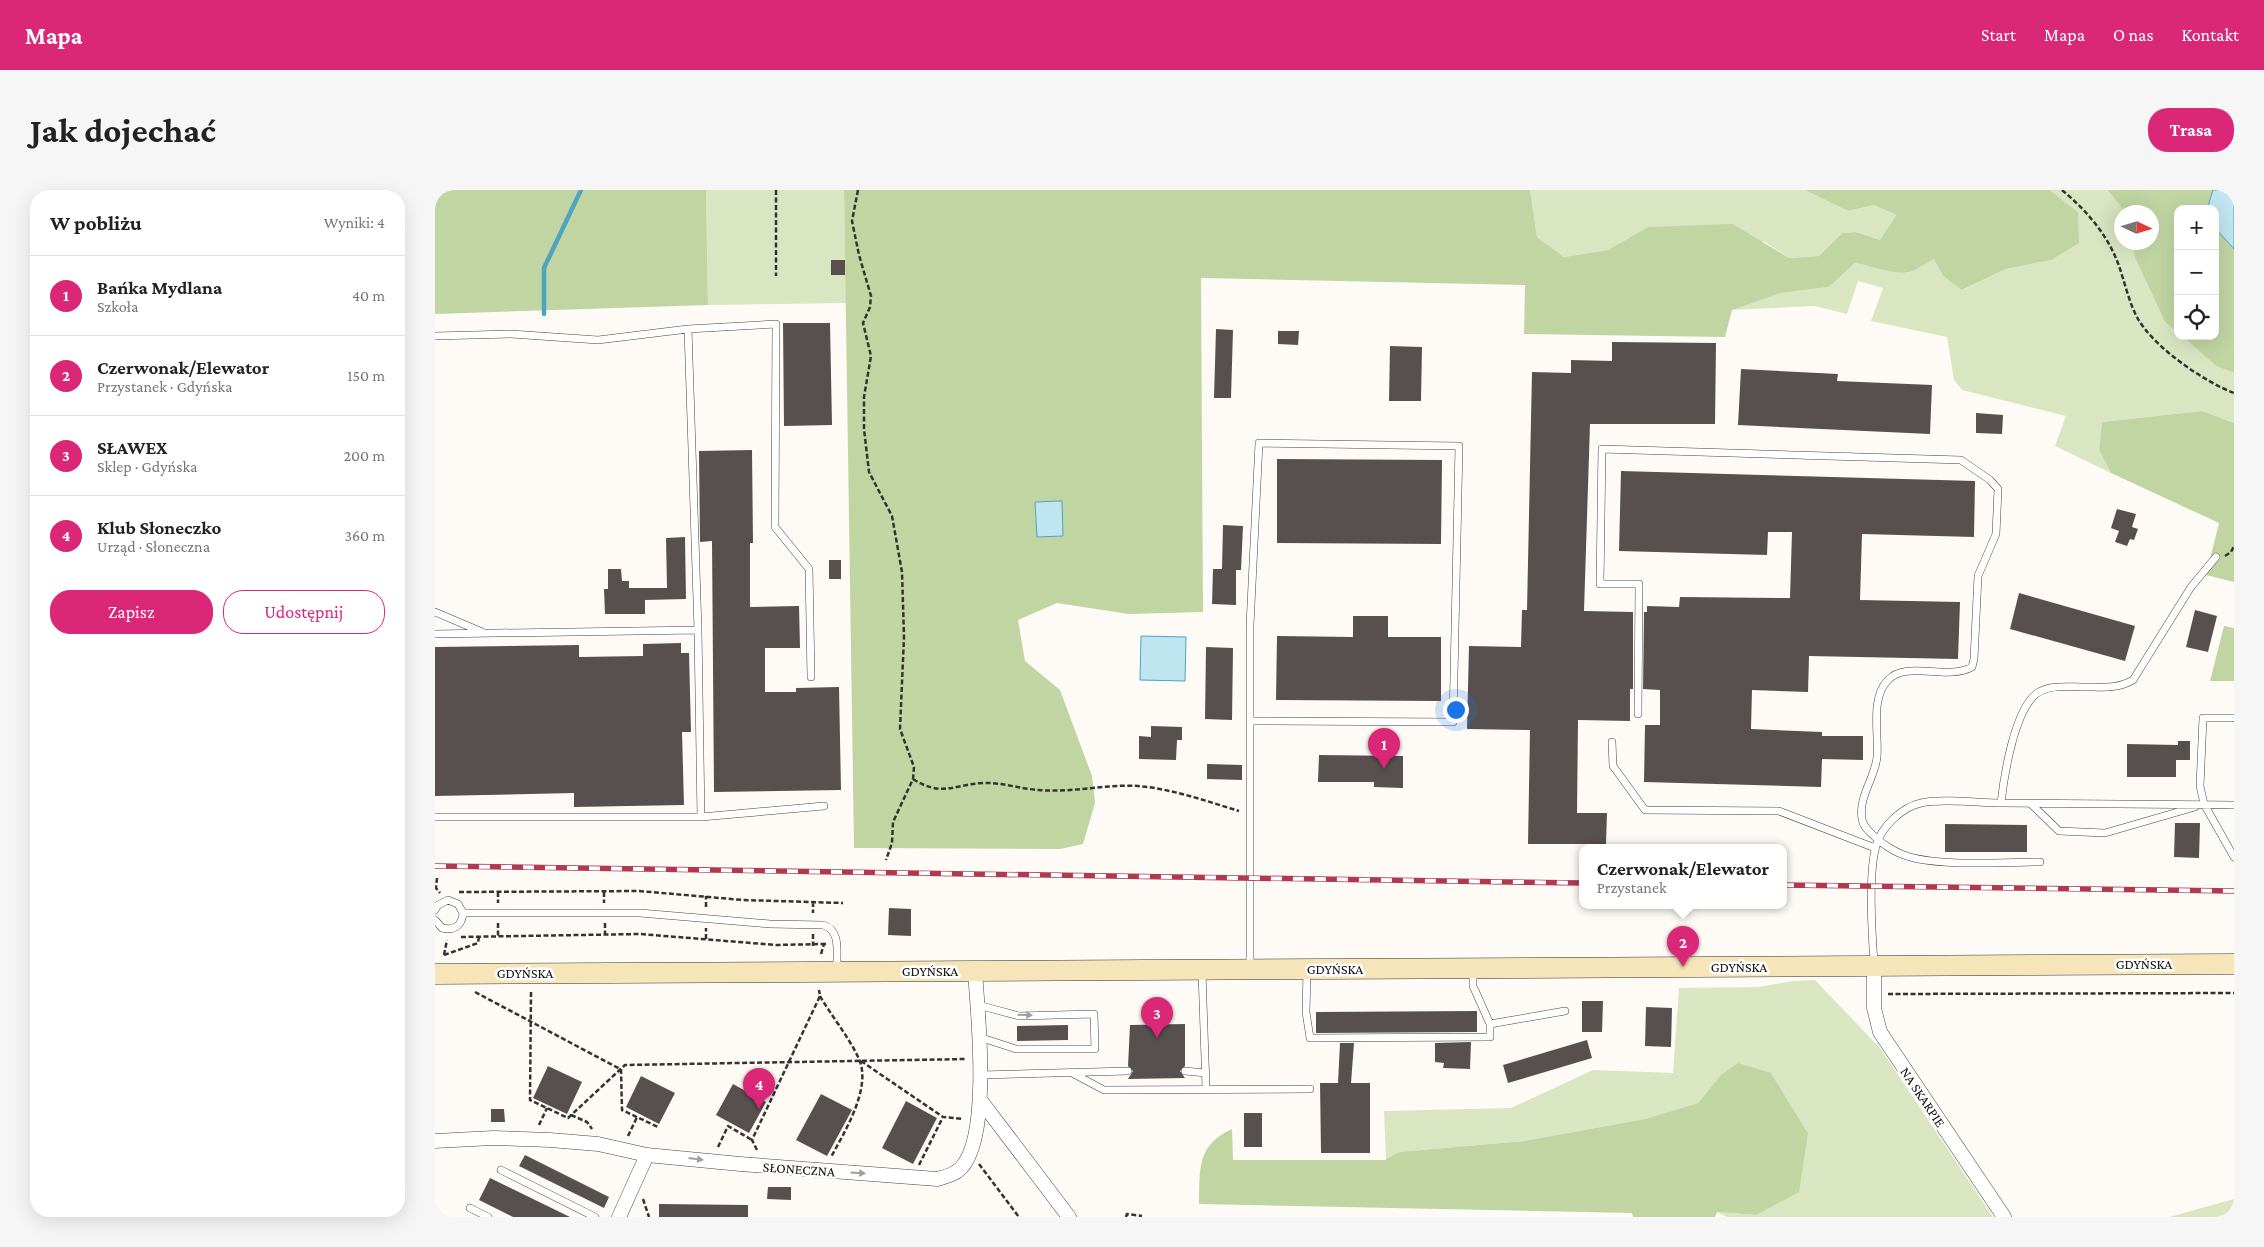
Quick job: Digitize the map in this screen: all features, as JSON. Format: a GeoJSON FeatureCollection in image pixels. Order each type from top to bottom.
{"type":"FeatureCollection","features":[{"type":"Feature","properties":{"kind":"main road","name":"GDYŃSKA"},"geometry":{"type":"LineString","coordinates":[[435,974],[2234,964]]}},
{"type":"Feature","properties":{"kind":"street","name":"NA SKARPIE"},"geometry":{"type":"LineString","coordinates":[[1874,966],[1874,1008],[1880,1032],[2004,1217]]}},
{"type":"Feature","properties":{"kind":"street","name":"SŁONECZNA"},"geometry":{"type":"LineString","coordinates":[[435,1141],[493,1138],[550,1140],[598,1144],[647,1155],[740,1164],[937,1179],[951,1175],[963,1167],[970,1152],[981,1101],[975,972]]}},
{"type":"Feature","properties":{"kind":"street"},"geometry":{"type":"LineString","coordinates":[[981,1101],[1069,1217]]}},
{"type":"Feature","properties":{"kind":"street"},"geometry":{"type":"LineString","coordinates":[[619,1217],[647,1155]]}},
{"type":"Feature","properties":{"kind":"lane"},"geometry":{"type":"LineString","coordinates":[[435,336],[511,334],[598,340],[688,328],[776,324],[775,527],[809,569],[811,677]]}},
{"type":"Feature","properties":{"kind":"lane"},"geometry":{"type":"LineString","coordinates":[[688,328],[698,630],[701,817]]}},
{"type":"Feature","properties":{"kind":"lane"},"geometry":{"type":"LineString","coordinates":[[1250,721],[1453,722],[1459,446],[1259,443],[1250,625],[1250,721],[1250,969]]}},
{"type":"Feature","properties":{"kind":"lane"},"geometry":{"type":"LineString","coordinates":[[1637,714],[1639,584],[1600,584],[1602,448],[1961,460],[1990,480],[1998,489],[1996,534],[1978,576],[1974,659],[1971,667],[1962,672],[1901,672],[1888,680],[1879,695],[1875,772],[1862,806],[1862,820],[1867,830],[1878,840],[1903,855],[1934,861],[2040,862]]}},
{"type":"Feature","properties":{"kind":"lane"},"geometry":{"type":"LineString","coordinates":[[2001,803],[2004,783],[2021,716],[2036,693],[2054,687],[2124,685],[2133,680],[2191,586],[2216,557]]}},
{"type":"Feature","properties":{"kind":"lane"},"geometry":{"type":"LineString","coordinates":[[435,612],[485,633]]}},
{"type":"Feature","properties":{"kind":"lane"},"geometry":{"type":"LineString","coordinates":[[435,634],[698,630]]}},
{"type":"Feature","properties":{"kind":"lane"},"geometry":{"type":"LineString","coordinates":[[2234,718],[2203,718],[2200,786],[2204,804],[2234,857]]}},
{"type":"Feature","properties":{"kind":"lane"},"geometry":{"type":"LineString","coordinates":[[1612,742],[1613,766],[1645,810],[1779,811],[1875,848]]}},
{"type":"Feature","properties":{"kind":"lane"},"geometry":{"type":"LineString","coordinates":[[1874,966],[1873,886],[1875,848],[1878,840],[1899,813],[1921,803],[2234,804]]}},
{"type":"Feature","properties":{"kind":"lane"},"geometry":{"type":"LineString","coordinates":[[2031,804],[2059,832],[2105,833],[2204,804]]}},
{"type":"Feature","properties":{"kind":"lane"},"geometry":{"type":"LineString","coordinates":[[435,817],[701,817],[824,806]]}},
{"type":"Feature","properties":{"kind":"lane"},"geometry":{"type":"LineString","coordinates":[[435,910],[438,905],[448,900],[458,904],[463,913],[463,919],[454,928],[442,928],[435,920]]}},
{"type":"Feature","properties":{"kind":"lane"},"geometry":{"type":"LineString","coordinates":[[463,913],[640,913],[770,924],[823,925],[831,927],[835,932],[837,971]]}},
{"type":"Feature","properties":{"kind":"lane"},"geometry":{"type":"LineString","coordinates":[[1202,969],[1206,1088]]}},
{"type":"Feature","properties":{"kind":"lane"},"geometry":{"type":"LineString","coordinates":[[1307,970],[1306,1012],[1309,1038],[1490,1037],[1490,1024],[1473,986],[1473,969]]}},
{"type":"Feature","properties":{"kind":"lane"},"geometry":{"type":"LineString","coordinates":[[977,1005],[1019,1016],[1094,1014],[1095,1049],[1016,1049],[979,1037]]}},
{"type":"Feature","properties":{"kind":"lane"},"geometry":{"type":"LineString","coordinates":[[1490,1024],[1565,1011]]}},
{"type":"Feature","properties":{"kind":"lane"},"geometry":{"type":"LineString","coordinates":[[981,1075],[1129,1071]]}},
{"type":"Feature","properties":{"kind":"lane"},"geometry":{"type":"LineString","coordinates":[[1185,1071],[1205,1072]]}},
{"type":"Feature","properties":{"kind":"lane"},"geometry":{"type":"LineString","coordinates":[[1072,1073],[1105,1090],[1206,1088],[1310,1089]]}},
{"type":"Feature","properties":{"kind":"lane"},"geometry":{"type":"LineString","coordinates":[[501,1170],[595,1217]]}},
{"type":"Feature","properties":{"kind":"lane"},"geometry":{"type":"LineString","coordinates":[[470,1208],[488,1217]]}},
{"type":"Feature","properties":{"kind":"path"},"geometry":{"type":"LineString","coordinates":[[775,190],[776,276]]}},
{"type":"Feature","properties":{"kind":"path"},"geometry":{"type":"LineString","coordinates":[[858,190],[852,221],[859,255],[871,296],[863,323],[871,356],[864,397],[863,429],[869,472],[892,516],[902,572],[904,637],[900,729],[914,767],[913,779],[893,822],[892,843],[886,860]]}},
{"type":"Feature","properties":{"kind":"path"},"geometry":{"type":"LineString","coordinates":[[2063,190],[2097,224],[2109,243],[2131,303],[2148,333],[2207,381],[2234,393]]}},
{"type":"Feature","properties":{"kind":"path"},"geometry":{"type":"LineString","coordinates":[[913,779],[926,788],[951,789],[981,783],[1011,784],[1037,790],[1138,786],[1171,791],[1250,814]]}},
{"type":"Feature","properties":{"kind":"path"},"geometry":{"type":"LineString","coordinates":[[458,892],[639,891],[760,901],[843,903]]}},
{"type":"Feature","properties":{"kind":"path"},"geometry":{"type":"LineString","coordinates":[[455,936],[640,934],[776,945],[824,944]]}},
{"type":"Feature","properties":{"kind":"path"},"geometry":{"type":"LineString","coordinates":[[447,942],[444,955],[478,943],[479,936]]}},
{"type":"Feature","properties":{"kind":"path"},"geometry":{"type":"LineString","coordinates":[[819,986],[820,996],[859,1061],[861,1074],[857,1108],[827,1163]]}},
{"type":"Feature","properties":{"kind":"path"},"geometry":{"type":"LineString","coordinates":[[467,988],[621,1069]]}},
{"type":"Feature","properties":{"kind":"path"},"geometry":{"type":"LineString","coordinates":[[531,992],[530,1100],[568,1118],[625,1065],[972,1059]]}},
{"type":"Feature","properties":{"kind":"path"},"geometry":{"type":"LineString","coordinates":[[1882,994],[2234,993]]}},
{"type":"Feature","properties":{"kind":"path"},"geometry":{"type":"LineString","coordinates":[[752,1140],[820,996]]}},
{"type":"Feature","properties":{"kind":"path"},"geometry":{"type":"LineString","coordinates":[[859,1061],[943,1117],[970,1120]]}},
{"type":"Feature","properties":{"kind":"path"},"geometry":{"type":"LineString","coordinates":[[621,1069],[622,1110],[658,1127]]}},
{"type":"Feature","properties":{"kind":"path"},"geometry":{"type":"LineString","coordinates":[[537,1130],[547,1108]]}},
{"type":"Feature","properties":{"kind":"path"},"geometry":{"type":"LineString","coordinates":[[571,1115],[587,1122],[596,1135]]}},
{"type":"Feature","properties":{"kind":"path"},"geometry":{"type":"LineString","coordinates":[[626,1140],[637,1117]]}},
{"type":"Feature","properties":{"kind":"path"},"geometry":{"type":"LineString","coordinates":[[923,1169],[917,1169],[943,1117]]}},
{"type":"Feature","properties":{"kind":"path"},"geometry":{"type":"LineString","coordinates":[[718,1148],[728,1126],[752,1140],[759,1153]]}},
{"type":"Feature","properties":{"kind":"path"},"geometry":{"type":"LineString","coordinates":[[970,1152],[1019,1217]]}},
{"type":"Feature","properties":{"kind":"path"},"geometry":{"type":"LineString","coordinates":[[642,1196],[649,1217]]}},
{"type":"Feature","properties":{"kind":"path"},"geometry":{"type":"LineString","coordinates":[[1126,1217],[1127,1214],[1142,1216]]}},
{"type":"Feature","properties":{"kind":"green space"},"geometry":{"type":"Polygon","coordinates":[[[435,190],[706,190],[708,305],[435,314],[435,190]]]}},
{"type":"Feature","properties":{"kind":"green space"},"geometry":{"type":"Polygon","coordinates":[[[706,190],[844,190],[846,303],[708,305],[706,190]]]}},
{"type":"Feature","properties":{"kind":"green space"},"geometry":{"type":"Polygon","coordinates":[[[844,190],[1530,190],[1537,237],[1564,257],[1608,250],[1648,227],[1733,224],[1789,258],[1819,256],[1842,233],[1856,232],[1880,240],[1896,215],[1874,205],[1848,211],[1805,190],[2050,190],[2078,212],[2079,243],[2051,260],[2006,269],[1962,290],[1943,276],[1934,259],[1907,273],[1892,272],[1855,263],[1829,287],[1781,293],[1732,310],[1725,337],[1524,334],[1525,285],[1201,278],[1203,612],[1129,614],[1057,603],[1018,620],[1025,661],[1060,690],[1092,776],[1095,803],[1083,844],[1060,849],[854,848],[844,190]]]}},
{"type":"Feature","properties":{"kind":"green space"},"geometry":{"type":"Polygon","coordinates":[[[1530,190],[1805,190],[1848,211],[1874,205],[1896,215],[1880,240],[1856,232],[1842,233],[1819,256],[1789,258],[1765,242],[1648,227],[1608,250],[1564,257],[1537,237],[1530,190]]]}},
{"type":"Feature","properties":{"kind":"green space"},"geometry":{"type":"Polygon","coordinates":[[[2050,190],[2106,190],[2121,205],[2114,205],[2114,250],[2133,250],[2135,258],[2165,322],[2174,330],[2174,340],[2187,340],[2216,366],[2234,373],[2234,423],[2202,411],[2102,422],[2099,450],[2111,473],[2055,446],[2066,416],[1962,390],[1954,380],[1947,337],[1871,321],[1883,288],[1858,281],[1847,314],[1815,306],[1731,310],[1781,293],[1829,287],[1855,263],[1893,272],[1907,273],[1916,270],[1934,258],[1943,276],[1963,290],[2006,269],[2051,260],[2078,212],[2050,190]]]}},
{"type":"Feature","properties":{"kind":"green space"},"geometry":{"type":"Polygon","coordinates":[[[2107,190],[2213,190],[2208,205],[2174,205],[2174,330],[2165,322],[2135,258],[2133,250],[2159,250],[2159,205],[2120,205],[2107,190]]]}},
{"type":"Feature","properties":{"kind":"green space"},"geometry":{"type":"Polygon","coordinates":[[[2219,232],[2234,249],[2234,373],[2216,366],[2187,340],[2219,340],[2219,232]]]}},
{"type":"Feature","properties":{"kind":"green space"},"geometry":{"type":"Polygon","coordinates":[[[2202,411],[2234,423],[2234,582],[2206,575],[2219,523],[2111,473],[2099,450],[2102,422],[2202,411]]]}},
{"type":"Feature","properties":{"kind":"green space"},"geometry":{"type":"Polygon","coordinates":[[[2224,626],[2234,628],[2234,681],[2210,681],[2224,626]]]}},
{"type":"Feature","properties":{"kind":"green space"},"geometry":{"type":"Polygon","coordinates":[[[1815,980],[1880,1048],[1993,1217],[1727,1217],[1717,1212],[1756,1215],[1808,1133],[1771,1073],[1721,1075],[1698,1103],[1645,1119],[1524,1141],[1399,1152],[1386,1160],[1384,1111],[1511,1108],[1593,1070],[1673,1073],[1679,988],[1758,987],[1793,981],[1815,980]]]}},
{"type":"Feature","properties":{"kind":"green space"},"geometry":{"type":"Polygon","coordinates":[[[1738,1063],[1771,1073],[1808,1133],[1799,1192],[1756,1215],[1717,1212],[1715,1217],[1633,1217],[1632,1213],[1199,1204],[1202,1160],[1212,1143],[1220,1135],[1232,1129],[1233,1160],[1385,1160],[1399,1152],[1524,1141],[1645,1119],[1698,1103],[1721,1075],[1738,1063]]]}},
{"type":"Feature","properties":{"kind":"green space"},"geometry":{"type":"Polygon","coordinates":[[[2234,1199],[2234,1217],[2169,1217],[2234,1199]]]}},
{"type":"Feature","properties":{"kind":"water"},"geometry":{"type":"Polygon","coordinates":[[[2213,190],[2234,190],[2234,249],[2219,232],[2219,205],[2208,205],[2213,190]]]}},
{"type":"Feature","properties":{"kind":"water"},"geometry":{"type":"Polygon","coordinates":[[[1062,501],[1063,536],[1037,537],[1035,502],[1062,501]]]}},
{"type":"Feature","properties":{"kind":"water"},"geometry":{"type":"Polygon","coordinates":[[[1141,636],[1186,637],[1185,681],[1140,680],[1141,636]]]}},
{"type":"Feature","properties":{"kind":"building"},"geometry":{"type":"Polygon","coordinates":[[[831,260],[845,260],[845,275],[831,275],[831,260]]]}},
{"type":"Feature","properties":{"kind":"building"},"geometry":{"type":"Polygon","coordinates":[[[783,323],[830,323],[832,425],[784,426],[783,323]]]}},
{"type":"Feature","properties":{"kind":"building"},"geometry":{"type":"Polygon","coordinates":[[[1216,329],[1233,330],[1231,398],[1214,398],[1216,329]]]}},
{"type":"Feature","properties":{"kind":"building"},"geometry":{"type":"Polygon","coordinates":[[[1278,331],[1299,331],[1298,345],[1278,344],[1278,331]]]}},
{"type":"Feature","properties":{"kind":"building"},"geometry":{"type":"Polygon","coordinates":[[[1612,342],[1716,343],[1715,424],[1590,424],[1584,611],[1633,612],[1633,689],[1630,689],[1630,721],[1578,720],[1577,813],[1607,813],[1606,844],[1528,844],[1530,730],[1467,729],[1469,646],[1521,647],[1522,610],[1527,610],[1532,372],[1571,373],[1571,360],[1612,361],[1612,342]]]}},
{"type":"Feature","properties":{"kind":"building"},"geometry":{"type":"Polygon","coordinates":[[[1390,346],[1422,347],[1421,401],[1389,401],[1390,346]]]}},
{"type":"Feature","properties":{"kind":"building"},"geometry":{"type":"Polygon","coordinates":[[[1741,369],[1838,374],[1837,381],[1932,385],[1930,434],[1738,425],[1741,369]]]}},
{"type":"Feature","properties":{"kind":"building"},"geometry":{"type":"Polygon","coordinates":[[[1976,413],[2003,415],[2002,434],[1976,433],[1976,413]]]}},
{"type":"Feature","properties":{"kind":"building"},"geometry":{"type":"Polygon","coordinates":[[[752,450],[753,543],[750,543],[750,607],[799,606],[800,648],[765,648],[765,692],[796,692],[796,688],[839,687],[841,790],[714,792],[712,541],[700,542],[699,451],[752,450]]]}},
{"type":"Feature","properties":{"kind":"building"},"geometry":{"type":"Polygon","coordinates":[[[1277,459],[1442,460],[1441,544],[1277,543],[1277,459]]]}},
{"type":"Feature","properties":{"kind":"building"},"geometry":{"type":"Polygon","coordinates":[[[1621,471],[1975,481],[1974,537],[1862,534],[1860,600],[1960,602],[1958,659],[1809,656],[1808,692],[1752,690],[1751,729],[1822,732],[1822,736],[1863,736],[1863,760],[1822,759],[1821,787],[1644,782],[1645,725],[1660,725],[1660,690],[1643,689],[1644,612],[1647,612],[1647,606],[1679,607],[1680,597],[1790,598],[1792,532],[1768,532],[1767,555],[1619,551],[1621,471]]]}},
{"type":"Feature","properties":{"kind":"building"},"geometry":{"type":"Polygon","coordinates":[[[2117,509],[2136,514],[2132,527],[2138,529],[2134,540],[2130,539],[2127,546],[2115,542],[2119,531],[2111,528],[2117,509]]]}},
{"type":"Feature","properties":{"kind":"building"},"geometry":{"type":"Polygon","coordinates":[[[1223,525],[1243,526],[1241,570],[1236,570],[1236,605],[1212,604],[1213,569],[1222,569],[1223,525]]]}},
{"type":"Feature","properties":{"kind":"building"},"geometry":{"type":"Polygon","coordinates":[[[685,537],[686,599],[645,600],[645,614],[605,614],[604,589],[608,589],[608,569],[621,569],[622,581],[629,581],[629,588],[667,588],[666,538],[685,537]]]}},
{"type":"Feature","properties":{"kind":"building"},"geometry":{"type":"Polygon","coordinates":[[[829,560],[841,560],[841,579],[829,579],[829,560]]]}},
{"type":"Feature","properties":{"kind":"building"},"geometry":{"type":"Polygon","coordinates":[[[2019,593],[2135,626],[2125,661],[2010,629],[2019,593]]]}},
{"type":"Feature","properties":{"kind":"building"},"geometry":{"type":"Polygon","coordinates":[[[2195,610],[2217,616],[2208,652],[2186,647],[2195,610]]]}},
{"type":"Feature","properties":{"kind":"building"},"geometry":{"type":"Polygon","coordinates":[[[1353,616],[1388,616],[1388,637],[1441,637],[1441,701],[1276,700],[1277,636],[1353,637],[1353,616]]]}},
{"type":"Feature","properties":{"kind":"building"},"geometry":{"type":"Polygon","coordinates":[[[681,643],[681,653],[689,653],[691,732],[682,732],[684,805],[574,807],[574,793],[435,796],[435,647],[579,645],[579,657],[643,656],[643,644],[681,643]]]}},
{"type":"Feature","properties":{"kind":"building"},"geometry":{"type":"Polygon","coordinates":[[[1206,647],[1233,648],[1232,720],[1205,719],[1206,647]]]}},
{"type":"Feature","properties":{"kind":"building"},"geometry":{"type":"Polygon","coordinates":[[[1151,726],[1182,727],[1182,740],[1177,740],[1176,760],[1139,759],[1139,736],[1151,737],[1151,726]]]}},
{"type":"Feature","properties":{"kind":"building"},"geometry":{"type":"Polygon","coordinates":[[[2178,741],[2190,741],[2190,760],[2176,760],[2176,777],[2127,777],[2127,744],[2178,745],[2178,741]]]}},
{"type":"Feature","properties":{"kind":"building"},"geometry":{"type":"Polygon","coordinates":[[[1319,755],[1403,756],[1403,788],[1374,787],[1374,782],[1318,782],[1319,755]]]}},
{"type":"Feature","properties":{"kind":"building"},"geometry":{"type":"Polygon","coordinates":[[[1207,764],[1242,765],[1242,780],[1207,779],[1207,764]]]}},
{"type":"Feature","properties":{"kind":"building"},"geometry":{"type":"Polygon","coordinates":[[[2175,823],[2200,823],[2199,858],[2174,857],[2175,823]]]}},
{"type":"Feature","properties":{"kind":"building"},"geometry":{"type":"Polygon","coordinates":[[[1945,824],[2027,825],[2027,852],[1945,852],[1945,824]]]}},
{"type":"Feature","properties":{"kind":"building"},"geometry":{"type":"Polygon","coordinates":[[[889,908],[911,909],[911,936],[888,935],[889,908]]]}},
{"type":"Feature","properties":{"kind":"building"},"geometry":{"type":"Polygon","coordinates":[[[1582,1001],[1603,1001],[1602,1032],[1582,1032],[1582,1001]]]}},
{"type":"Feature","properties":{"kind":"building"},"geometry":{"type":"Polygon","coordinates":[[[1646,1007],[1672,1008],[1671,1047],[1645,1046],[1646,1007]]]}},
{"type":"Feature","properties":{"kind":"building"},"geometry":{"type":"Polygon","coordinates":[[[1477,1011],[1477,1032],[1316,1033],[1316,1012],[1477,1011]]]}},
{"type":"Feature","properties":{"kind":"building"},"geometry":{"type":"Polygon","coordinates":[[[1185,1024],[1185,1066],[1180,1071],[1185,1078],[1128,1079],[1133,1071],[1128,1066],[1130,1025],[1185,1024]]]}},
{"type":"Feature","properties":{"kind":"building"},"geometry":{"type":"Polygon","coordinates":[[[1068,1025],[1068,1040],[1017,1041],[1017,1026],[1068,1025]]]}},
{"type":"Feature","properties":{"kind":"building"},"geometry":{"type":"Polygon","coordinates":[[[1587,1040],[1592,1058],[1508,1083],[1503,1065],[1587,1040]]]}},
{"type":"Feature","properties":{"kind":"building"},"geometry":{"type":"Polygon","coordinates":[[[1471,1042],[1470,1069],[1443,1068],[1444,1063],[1435,1062],[1435,1043],[1471,1042]]]}},
{"type":"Feature","properties":{"kind":"building"},"geometry":{"type":"Polygon","coordinates":[[[1340,1043],[1354,1043],[1351,1083],[1370,1083],[1370,1153],[1321,1153],[1320,1083],[1338,1083],[1340,1043]]]}},
{"type":"Feature","properties":{"kind":"building"},"geometry":{"type":"Polygon","coordinates":[[[548,1066],[582,1082],[567,1114],[533,1098],[548,1066]]]}},
{"type":"Feature","properties":{"kind":"building"},"geometry":{"type":"Polygon","coordinates":[[[641,1076],[675,1093],[659,1124],[626,1107],[641,1076]]]}},
{"type":"Feature","properties":{"kind":"building"},"geometry":{"type":"Polygon","coordinates":[[[733,1084],[766,1102],[749,1133],[716,1115],[733,1084]]]}},
{"type":"Feature","properties":{"kind":"building"},"geometry":{"type":"Polygon","coordinates":[[[821,1094],[852,1110],[827,1156],[796,1140],[821,1094]]]}},
{"type":"Feature","properties":{"kind":"building"},"geometry":{"type":"Polygon","coordinates":[[[906,1101],[937,1118],[913,1164],[882,1148],[906,1101]]]}},
{"type":"Feature","properties":{"kind":"building"},"geometry":{"type":"Polygon","coordinates":[[[491,1109],[504,1109],[505,1122],[491,1122],[491,1109]]]}},
{"type":"Feature","properties":{"kind":"building"},"geometry":{"type":"Polygon","coordinates":[[[1244,1113],[1262,1113],[1262,1147],[1244,1147],[1244,1113]]]}},
{"type":"Feature","properties":{"kind":"building"},"geometry":{"type":"Polygon","coordinates":[[[525,1155],[609,1197],[604,1208],[519,1166],[525,1155]]]}},
{"type":"Feature","properties":{"kind":"building"},"geometry":{"type":"Polygon","coordinates":[[[490,1178],[570,1217],[513,1217],[479,1200],[490,1178]]]}},
{"type":"Feature","properties":{"kind":"building"},"geometry":{"type":"Polygon","coordinates":[[[768,1187],[791,1187],[791,1200],[767,1199],[768,1187]]]}},
{"type":"Feature","properties":{"kind":"building"},"geometry":{"type":"Polygon","coordinates":[[[659,1204],[748,1205],[748,1217],[659,1217],[659,1204]]]}},
{"type":"Feature","properties":{"kind":"waterway"},"geometry":{"type":"LineString","coordinates":[[544,314],[544,268],[581,190]]}},
{"type":"Feature","properties":{"kind":"railway"},"geometry":{"type":"LineString","coordinates":[[435,866],[1579,883]]}},
{"type":"Feature","properties":{"kind":"railway"},"geometry":{"type":"LineString","coordinates":[[1787,885],[2234,891]]}},
{"type":"Feature","properties":{"kind":"place","name":"Bańka Mydlana"},"geometry":{"type":"Point","coordinates":[1384,769]}},
{"type":"Feature","properties":{"kind":"place","name":"Czerwonak/Elewator"},"geometry":{"type":"Point","coordinates":[1683,967]}},
{"type":"Feature","properties":{"kind":"place","name":"SŁAWEX"},"geometry":{"type":"Point","coordinates":[1157,1038]}},
{"type":"Feature","properties":{"kind":"place","name":"Klub Słoneczko"},"geometry":{"type":"Point","coordinates":[759,1109]}}]}
